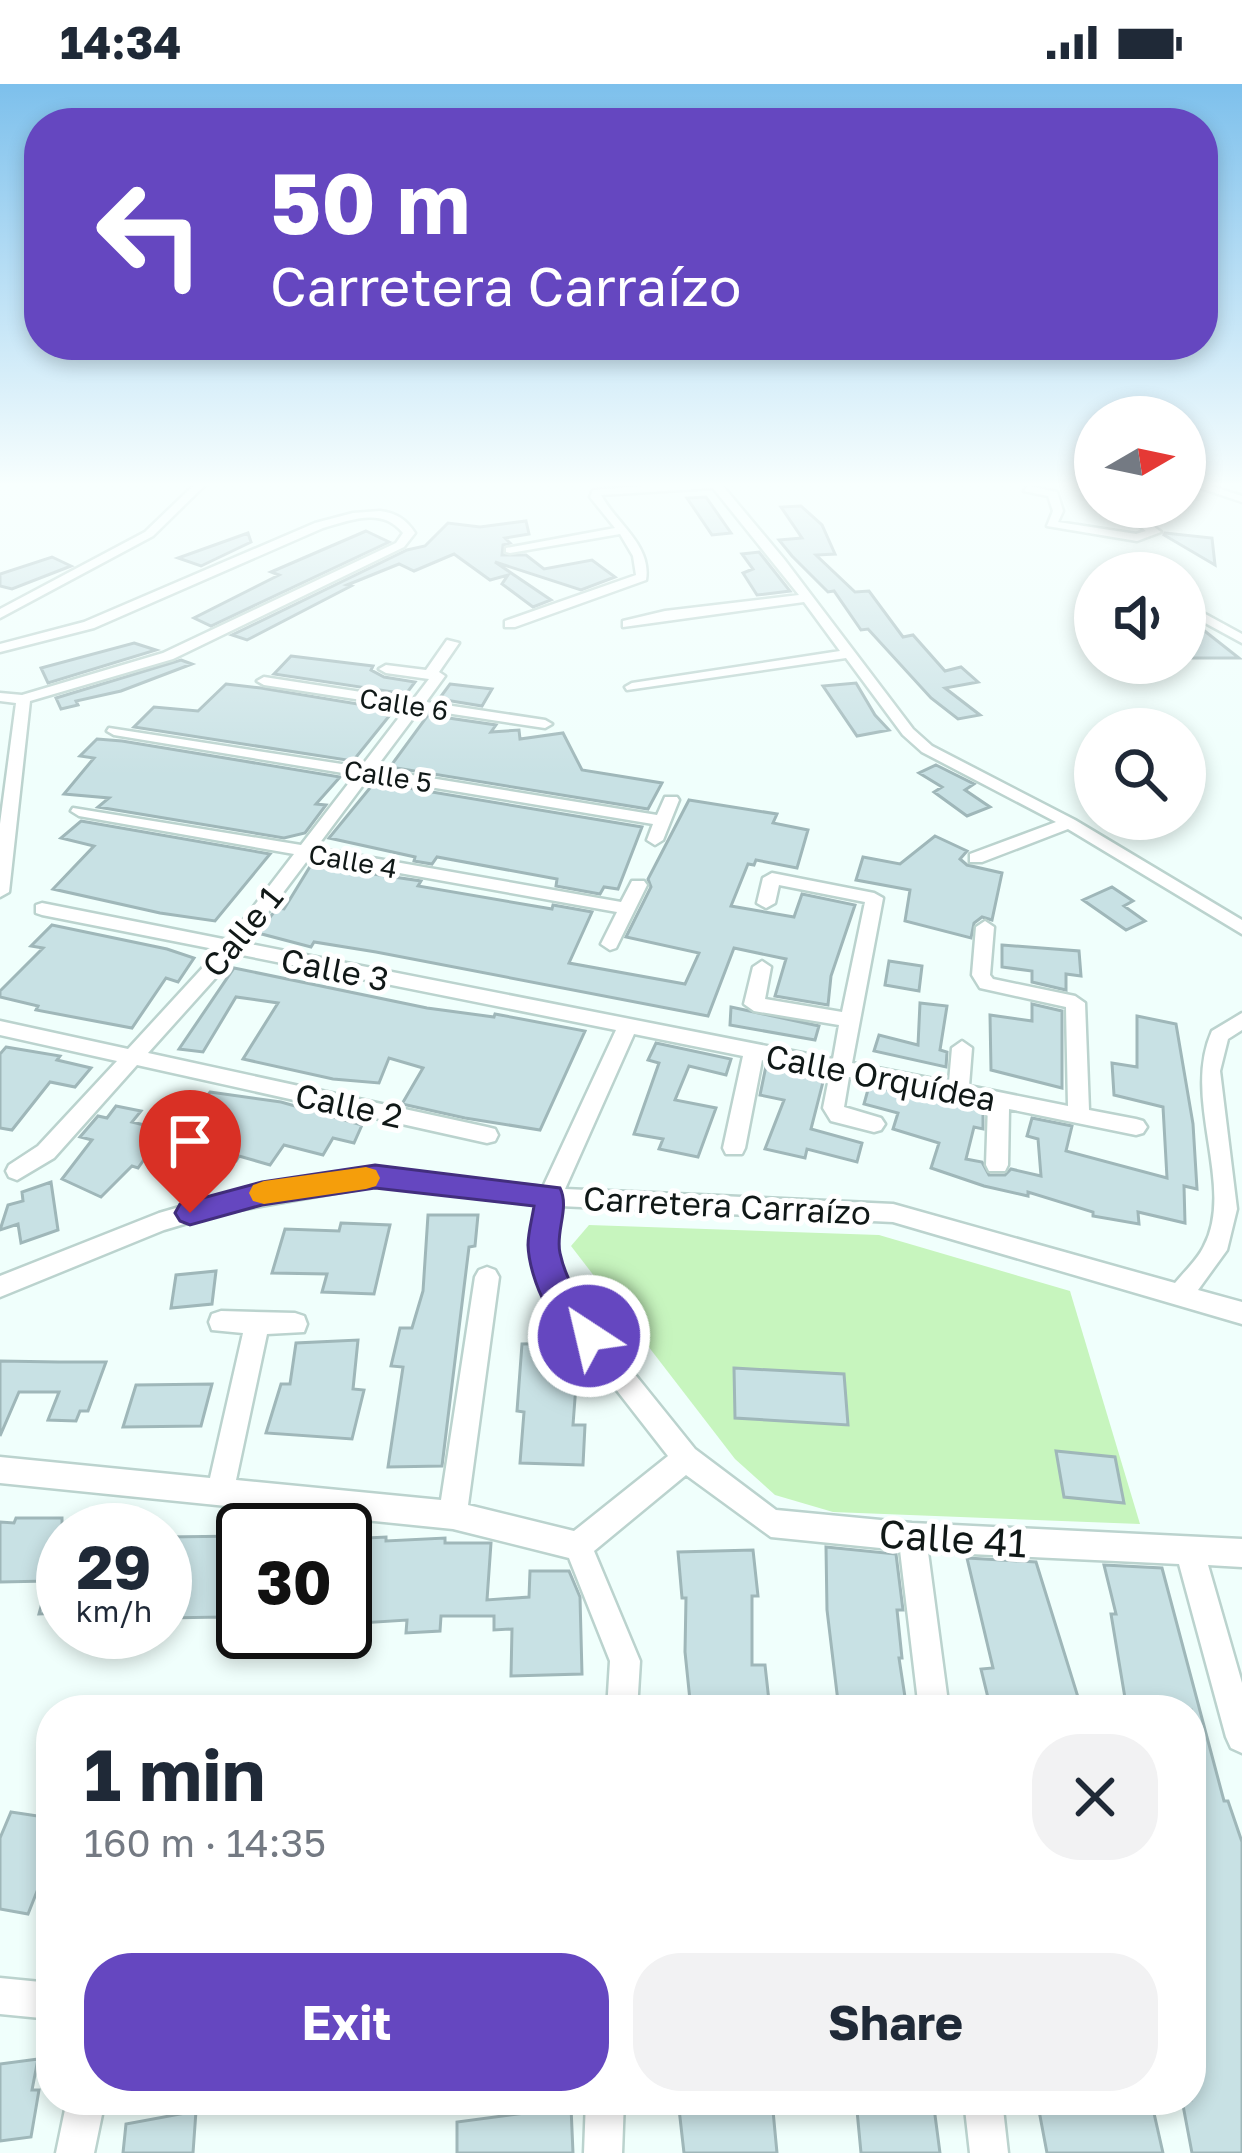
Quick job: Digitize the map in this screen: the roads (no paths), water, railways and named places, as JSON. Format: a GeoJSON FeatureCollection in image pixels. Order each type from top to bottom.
{"type":"FeatureCollection","features":[{"type":"Feature","properties":{"kind":"street"},"geometry":{"type":"LineString","coordinates":[[0,614],[60,582]]}},
{"type":"Feature","properties":{"kind":"street"},"geometry":{"type":"LineString","coordinates":[[0,648],[85,626],[187,582]]}},
{"type":"Feature","properties":{"kind":"street"},"geometry":{"type":"LineString","coordinates":[[0,697],[23,699],[169,656],[324,582]]}},
{"type":"Feature","properties":{"kind":"street"},"geometry":{"type":"LineString","coordinates":[[511,624],[631,582]]}},
{"type":"Feature","properties":{"kind":"street"},"geometry":{"type":"LineString","coordinates":[[793,582],[908,733],[927,749],[1069,823],[1242,928]]}},
{"type":"Feature","properties":{"kind":"street"},"geometry":{"type":"LineString","coordinates":[[628,624],[665,614],[806,598]]}},
{"type":"Feature","properties":{"kind":"street"},"geometry":{"type":"LineString","coordinates":[[1206,619],[1242,639]]}},
{"type":"Feature","properties":{"kind":"street","name":"Calle 1"},"geometry":{"type":"LineString","coordinates":[[17,1171],[46,1152],[231,949],[438,676],[430,675],[452,643]]}},
{"type":"Feature","properties":{"kind":"street"},"geometry":{"type":"LineString","coordinates":[[632,687],[846,654]]}},
{"type":"Feature","properties":{"kind":"street"},"geometry":{"type":"LineString","coordinates":[[386,669],[430,675]]}},
{"type":"Feature","properties":{"kind":"street","name":"Calle 6"},"geometry":{"type":"LineString","coordinates":[[264,681],[545,724]]}},
{"type":"Feature","properties":{"kind":"street"},"geometry":{"type":"LineString","coordinates":[[0,892],[23,699]]}},
{"type":"Feature","properties":{"kind":"street","name":"Calle 5"},"geometry":{"type":"LineString","coordinates":[[113,731],[662,821]]}},
{"type":"Feature","properties":{"kind":"street"},"geometry":{"type":"LineString","coordinates":[[655,840],[671,800]]}},
{"type":"Feature","properties":{"kind":"street","name":"Calle 4"},"geometry":{"type":"LineString","coordinates":[[79,812],[627,908]]}},
{"type":"Feature","properties":{"kind":"street"},"geometry":{"type":"LineString","coordinates":[[976,858],[1069,823]]}},
{"type":"Feature","properties":{"kind":"street"},"geometry":{"type":"LineString","coordinates":[[766,903],[772,878],[874,898],[833,1108],[838,1115],[874,1124]]}},
{"type":"Feature","properties":{"kind":"street"},"geometry":{"type":"LineString","coordinates":[[610,944],[638,885]]}},
{"type":"Feature","properties":{"kind":"street","name":"Calle 3"},"geometry":{"type":"LineString","coordinates":[[42,909],[628,1027]]}},
{"type":"Feature","properties":{"kind":"street"},"geometry":{"type":"LineString","coordinates":[[985,927],[981,975],[987,984],[1075,1003],[1078,1115]]}},
{"type":"Feature","properties":{"kind":"street"},"geometry":{"type":"LineString","coordinates":[[762,967],[754,1004],[850,1020]]}},
{"type":"Feature","properties":{"kind":"street"},"geometry":{"type":"LineString","coordinates":[[1178,1297],[1216,1250],[1226,1209],[1210,1071],[1219,1036],[1242,1020]]}},
{"type":"Feature","properties":{"kind":"street"},"geometry":{"type":"LineString","coordinates":[[550,1197],[628,1027]]}},
{"type":"Feature","properties":{"kind":"street","name":"Calle Orquídea"},"geometry":{"type":"LineString","coordinates":[[628,1027],[1136,1127]]}},
{"type":"Feature","properties":{"kind":"street","name":"Calle 2"},"geometry":{"type":"LineString","coordinates":[[0,1028],[487,1135]]}},
{"type":"Feature","properties":{"kind":"street"},"geometry":{"type":"LineString","coordinates":[[958,1093],[962,1048]]}},
{"type":"Feature","properties":{"kind":"street"},"geometry":{"type":"LineString","coordinates":[[734,1148],[754,1052]]}},
{"type":"Feature","properties":{"kind":"street"},"geometry":{"type":"LineString","coordinates":[[997,1165],[999,1100]]}},
{"type":"Feature","properties":{"kind":"street","name":"Carretera Carraízo"},"geometry":{"type":"LineString","coordinates":[[0,1287],[159,1222],[262,1193],[375,1177],[550,1197],[893,1214],[1242,1313]]}},
{"type":"Feature","properties":{"kind":"street","name":"Calle 41"},"geometry":{"type":"LineString","coordinates":[[550,1197],[543,1247],[556,1295],[686,1458],[771,1522],[912,1537],[1242,1553]]}},
{"type":"Feature","properties":{"kind":"street"},"geometry":{"type":"LineString","coordinates":[[453,1515],[487,1277]]}},
{"type":"Feature","properties":{"kind":"street"},"geometry":{"type":"LineString","coordinates":[[221,1322],[295,1324]]}},
{"type":"Feature","properties":{"kind":"street"},"geometry":{"type":"LineString","coordinates":[[220,1492],[257,1324]]}},
{"type":"Feature","properties":{"kind":"street"},"geometry":{"type":"LineString","coordinates":[[578,1546],[686,1458]]}},
{"type":"Feature","properties":{"kind":"street"},"geometry":{"type":"LineString","coordinates":[[0,1471],[453,1515],[578,1546]]}},
{"type":"Feature","properties":{"kind":"street"},"geometry":{"type":"LineString","coordinates":[[912,1537],[932,1695]]}},
{"type":"Feature","properties":{"kind":"street"},"geometry":{"type":"LineString","coordinates":[[578,1546],[625,1661],[623,1695]]}},
{"type":"Feature","properties":{"kind":"street"},"geometry":{"type":"LineString","coordinates":[[1189,1550],[1242,1737]]}},
{"type":"Feature","properties":{"kind":"street"},"geometry":{"type":"LineString","coordinates":[[0,1996],[36,2000]]}},
{"type":"Feature","properties":{"kind":"street"},"geometry":{"type":"LineString","coordinates":[[75,2153],[83,2115]]}},
{"type":"Feature","properties":{"kind":"street"},"geometry":{"type":"LineString","coordinates":[[603,2153],[604,2115]]}},
{"type":"Feature","properties":{"kind":"street"},"geometry":{"type":"LineString","coordinates":[[984,2115],[989,2153]]}}]}
